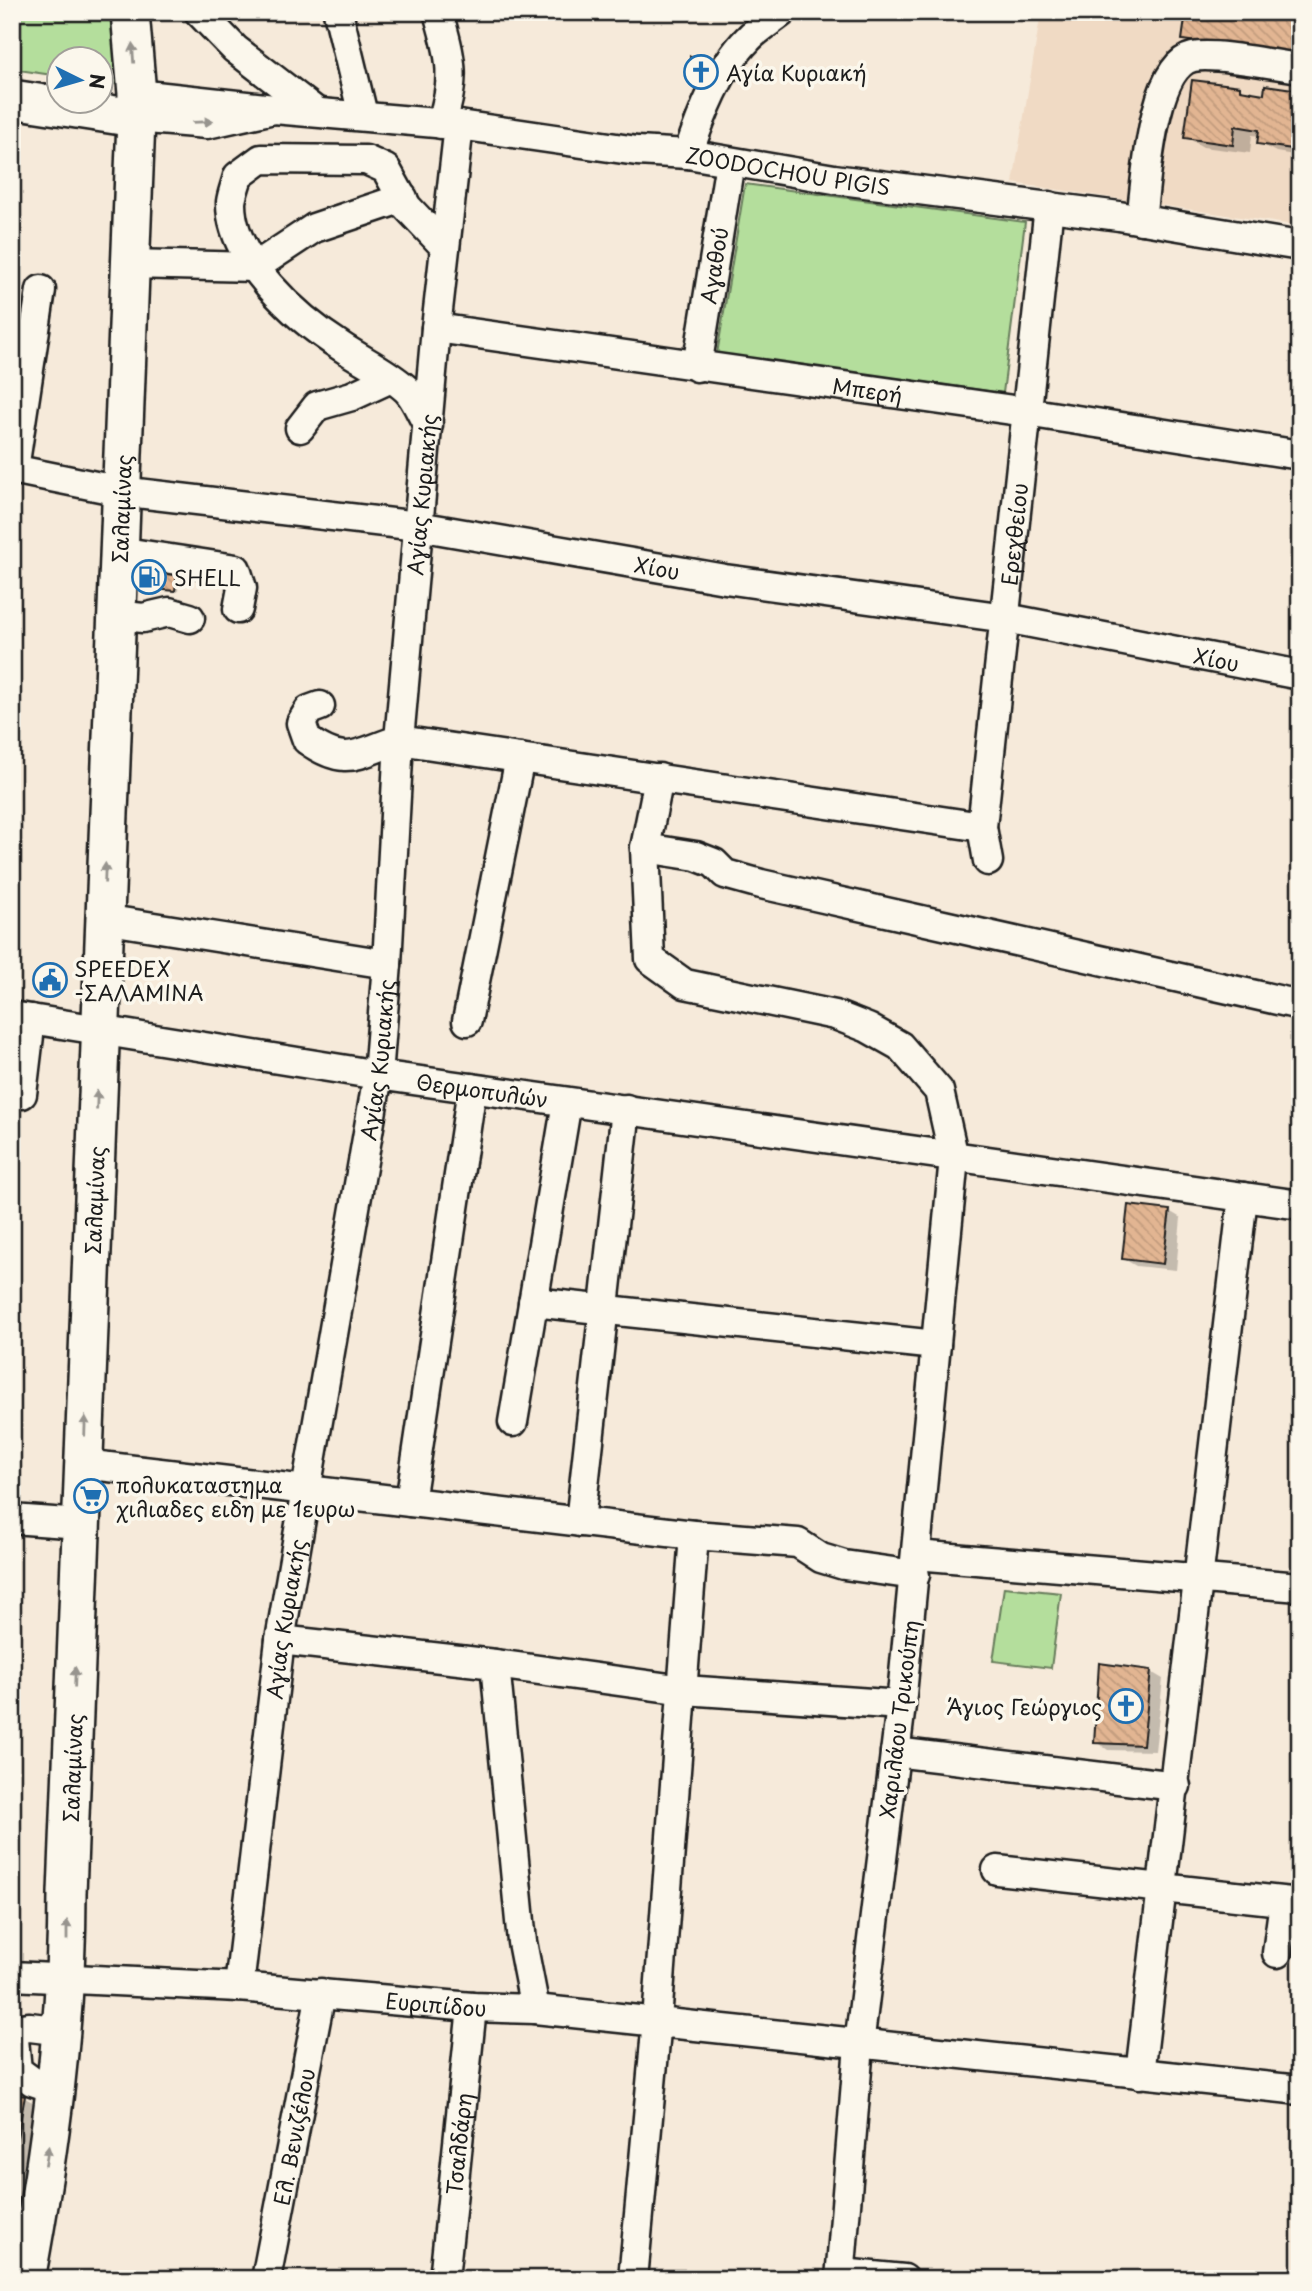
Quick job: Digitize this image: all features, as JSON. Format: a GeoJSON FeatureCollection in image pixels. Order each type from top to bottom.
{"type":"FeatureCollection","features":[{"type":"Feature","properties":{"kind":"main road","name":"Σαλαμίνας"},"geometry":{"type":"LineString","coordinates":[[26,2279],[24,2222],[57,2089],[67,1978],[67,1893],[129,264],[124,100],[130,12]]}},
{"type":"Feature","properties":{"kind":"main road"},"geometry":{"type":"LineString","coordinates":[[12,75],[46,80]]}},
{"type":"Feature","properties":{"kind":"main road"},"geometry":{"type":"LineString","coordinates":[[12,99],[124,100]]}},
{"type":"Feature","properties":{"kind":"street"},"geometry":{"type":"LineString","coordinates":[[199,12],[235,49],[314,110]]}},
{"type":"Feature","properties":{"kind":"street"},"geometry":{"type":"LineString","coordinates":[[338,12],[363,115]]}},
{"type":"Feature","properties":{"kind":"street","name":"Αγίας Κυριακής"},"geometry":{"type":"LineString","coordinates":[[239,1987],[281,1640],[304,1488],[378,1075],[399,740],[445,247],[452,94],[451,59],[438,12]]}},
{"type":"Feature","properties":{"kind":"street"},"geometry":{"type":"LineString","coordinates":[[688,155],[697,129],[726,69],[748,39],[782,12]]}},
{"type":"Feature","properties":{"kind":"street"},"geometry":{"type":"LineString","coordinates":[[1141,220],[1155,116],[1171,74],[1180,65],[1192,57],[1300,68]]}},
{"type":"Feature","properties":{"kind":"street","name":"ZOODOCHOU PIGIS"},"geometry":{"type":"LineString","coordinates":[[124,100],[207,124],[274,109],[314,110],[450,125],[637,151],[688,155],[834,179],[1048,206],[1300,246]]}},
{"type":"Feature","properties":{"kind":"street"},"geometry":{"type":"LineString","coordinates":[[428,425],[408,390],[340,346],[301,315],[279,296],[255,267],[240,242],[231,202],[238,176],[261,159],[366,160],[386,169],[425,228],[445,247]]}},
{"type":"Feature","properties":{"kind":"street","name":"Αγαθού"},"geometry":{"type":"LineString","coordinates":[[697,367],[730,162]]}},
{"type":"Feature","properties":{"kind":"street"},"geometry":{"type":"LineString","coordinates":[[129,264],[255,267],[314,228],[403,198]]}},
{"type":"Feature","properties":{"kind":"street","name":"Ερεχθείου"},"geometry":{"type":"LineString","coordinates":[[988,861],[982,827],[1048,206]]}},
{"type":"Feature","properties":{"kind":"street"},"geometry":{"type":"LineString","coordinates":[[13,469],[41,290]]}},
{"type":"Feature","properties":{"kind":"street","name":"Μπερή"},"geometry":{"type":"LineString","coordinates":[[436,328],[1026,412],[1300,455]]}},
{"type":"Feature","properties":{"kind":"street"},"geometry":{"type":"LineString","coordinates":[[300,428],[317,406],[352,397],[391,378]]}},
{"type":"Feature","properties":{"kind":"street","name":"Χίου"},"geometry":{"type":"LineString","coordinates":[[13,469],[120,491],[418,526],[725,579],[1006,618],[1300,675]]}},
{"type":"Feature","properties":{"kind":"street"},"geometry":{"type":"LineString","coordinates":[[118,551],[236,569],[242,588],[239,609]]}},
{"type":"Feature","properties":{"kind":"street"},"geometry":{"type":"LineString","coordinates":[[116,615],[143,618],[169,612],[190,618]]}},
{"type":"Feature","properties":{"kind":"street"},"geometry":{"type":"LineString","coordinates":[[320,706],[309,710],[302,723],[307,740],[321,750],[339,757],[361,755],[399,740],[982,827]]}},
{"type":"Feature","properties":{"kind":"street"},"geometry":{"type":"LineString","coordinates":[[467,1021],[520,758]]}},
{"type":"Feature","properties":{"kind":"street"},"geometry":{"type":"LineString","coordinates":[[659,778],[645,848],[696,856],[714,863],[725,874],[761,884],[1300,1005]]}},
{"type":"Feature","properties":{"kind":"street","name":"Χαριλάου Τρικούπη"},"geometry":{"type":"LineString","coordinates":[[645,848],[650,959],[685,984],[835,1015],[868,1028],[900,1046],[939,1091],[954,1158],[916,1565],[859,2045],[840,2276]]}},
{"type":"Feature","properties":{"kind":"street"},"geometry":{"type":"LineString","coordinates":[[103,919],[387,964]]}},
{"type":"Feature","properties":{"kind":"street"},"geometry":{"type":"LineString","coordinates":[[22,1018],[22,1094]]}},
{"type":"Feature","properties":{"kind":"street","name":"Θερμοπυλών"},"geometry":{"type":"LineString","coordinates":[[22,1018],[100,1028],[378,1075],[1300,1205]]}},
{"type":"Feature","properties":{"kind":"street"},"geometry":{"type":"LineString","coordinates":[[410,1502],[472,1088]]}},
{"type":"Feature","properties":{"kind":"street"},"geometry":{"type":"LineString","coordinates":[[513,1422],[567,1102]]}},
{"type":"Feature","properties":{"kind":"street"},"geometry":{"type":"LineString","coordinates":[[580,1522],[626,1110]]}},
{"type":"Feature","properties":{"kind":"street"},"geometry":{"type":"LineString","coordinates":[[1140,2074],[1176,1786],[1243,1197]]}},
{"type":"Feature","properties":{"kind":"street"},"geometry":{"type":"LineString","coordinates":[[533,1301],[936,1345]]}},
{"type":"Feature","properties":{"kind":"street"},"geometry":{"type":"LineString","coordinates":[[83,1464],[694,1535],[797,1543],[821,1558],[844,1565],[916,1565],[1200,1579],[1300,1587]]}},
{"type":"Feature","properties":{"kind":"street"},"geometry":{"type":"LineString","coordinates":[[12,1518],[81,1524]]}},
{"type":"Feature","properties":{"kind":"street"},"geometry":{"type":"LineString","coordinates":[[633,2279],[657,2020],[694,1535]]}},
{"type":"Feature","properties":{"kind":"street"},"geometry":{"type":"LineString","coordinates":[[281,1640],[495,1664],[684,1690],[901,1705]]}},
{"type":"Feature","properties":{"kind":"street"},"geometry":{"type":"LineString","coordinates":[[495,1664],[522,1942],[535,2009]]}},
{"type":"Feature","properties":{"kind":"street"},"geometry":{"type":"LineString","coordinates":[[895,1752],[1176,1786]]}},
{"type":"Feature","properties":{"kind":"street"},"geometry":{"type":"LineString","coordinates":[[998,1870],[1292,1902],[1277,1954]]}},
{"type":"Feature","properties":{"kind":"street","name":"Ευριπίδου"},"geometry":{"type":"LineString","coordinates":[[12,1976],[239,1987],[472,2007],[535,2009],[1300,2090]]}},
{"type":"Feature","properties":{"kind":"street","name":"Ελ. Βενιζέλου"},"geometry":{"type":"LineString","coordinates":[[266,2279],[321,1993]]}},
{"type":"Feature","properties":{"kind":"street","name":"Τσαλδάρη"},"geometry":{"type":"LineString","coordinates":[[444,2279],[472,2007]]}},
{"type":"Feature","properties":{"kind":"street"},"geometry":{"type":"LineString","coordinates":[[57,2089],[32,2081],[16,2070],[12,2051],[13,2029],[30,2027],[62,2031]]}},
{"type":"Feature","properties":{"kind":"street"},"geometry":{"type":"LineString","coordinates":[[840,2276],[904,2279]]}},
{"type":"Feature","properties":{"kind":"shaded area"},"geometry":{"type":"Polygon","coordinates":[[[1041,12],[1300,12],[1300,226],[1013,183],[1041,12]]]}},
{"type":"Feature","properties":{"kind":"green space"},"geometry":{"type":"Polygon","coordinates":[[[12,12],[111,12],[115,46],[46,46],[46,74],[12,69],[12,12]]]}},
{"type":"Feature","properties":{"kind":"green space"},"geometry":{"type":"Polygon","coordinates":[[[116,52],[119,76],[116,82],[116,52]]]}},
{"type":"Feature","properties":{"kind":"green space"},"geometry":{"type":"Polygon","coordinates":[[[745,184],[1025,222],[1003,393],[717,354],[745,184]]]}},
{"type":"Feature","properties":{"kind":"green space"},"geometry":{"type":"Polygon","coordinates":[[[1004,1587],[1061,1593],[1051,1668],[993,1661],[1004,1587]]]}},
{"type":"Feature","properties":{"kind":"building"},"geometry":{"type":"Polygon","coordinates":[[[1186,12],[1300,12],[1300,55],[1182,40],[1186,12]]]}},
{"type":"Feature","properties":{"kind":"building"},"geometry":{"type":"Polygon","coordinates":[[[690,56],[709,56],[711,77],[690,80],[690,56]]]}},
{"type":"Feature","properties":{"kind":"building"},"geometry":{"type":"Polygon","coordinates":[[[1192,80],[1240,86],[1240,90],[1264,94],[1265,85],[1300,90],[1300,150],[1257,144],[1259,130],[1235,126],[1233,145],[1184,138],[1192,80]]]}},
{"type":"Feature","properties":{"kind":"building"},"geometry":{"type":"Polygon","coordinates":[[[135,568],[177,571],[175,591],[133,587],[135,568]]]}},
{"type":"Feature","properties":{"kind":"building"},"geometry":{"type":"Polygon","coordinates":[[[1128,1205],[1170,1210],[1163,1264],[1122,1259],[1128,1205]]]}},
{"type":"Feature","properties":{"kind":"building"},"geometry":{"type":"Polygon","coordinates":[[[1099,1663],[1151,1670],[1143,1745],[1094,1743],[1099,1663]]]}},
{"type":"Feature","properties":{"kind":"building"},"geometry":{"type":"Polygon","coordinates":[[[12,2093],[25,2096],[12,2164],[12,2093]]]}},
{"type":"Feature","properties":{"kind":"place","name":"Αγία Κυριακή"},"geometry":{"type":"Point","coordinates":[701,72]}},
{"type":"Feature","properties":{"kind":"place","name":"SHELL"},"geometry":{"type":"Point","coordinates":[149,577]}},
{"type":"Feature","properties":{"kind":"place","name":"SPEEDEX -ΣΑΛΑΜΙΝΑ"},"geometry":{"type":"Point","coordinates":[50,980]}},
{"type":"Feature","properties":{"kind":"place","name":"πολυκαταστημα χιλιαδες ειδη με 1ευρω"},"geometry":{"type":"Point","coordinates":[91,1496]}},
{"type":"Feature","properties":{"kind":"place","name":"Άγιος Γεώργιος"},"geometry":{"type":"Point","coordinates":[1126,1706]}}]}
